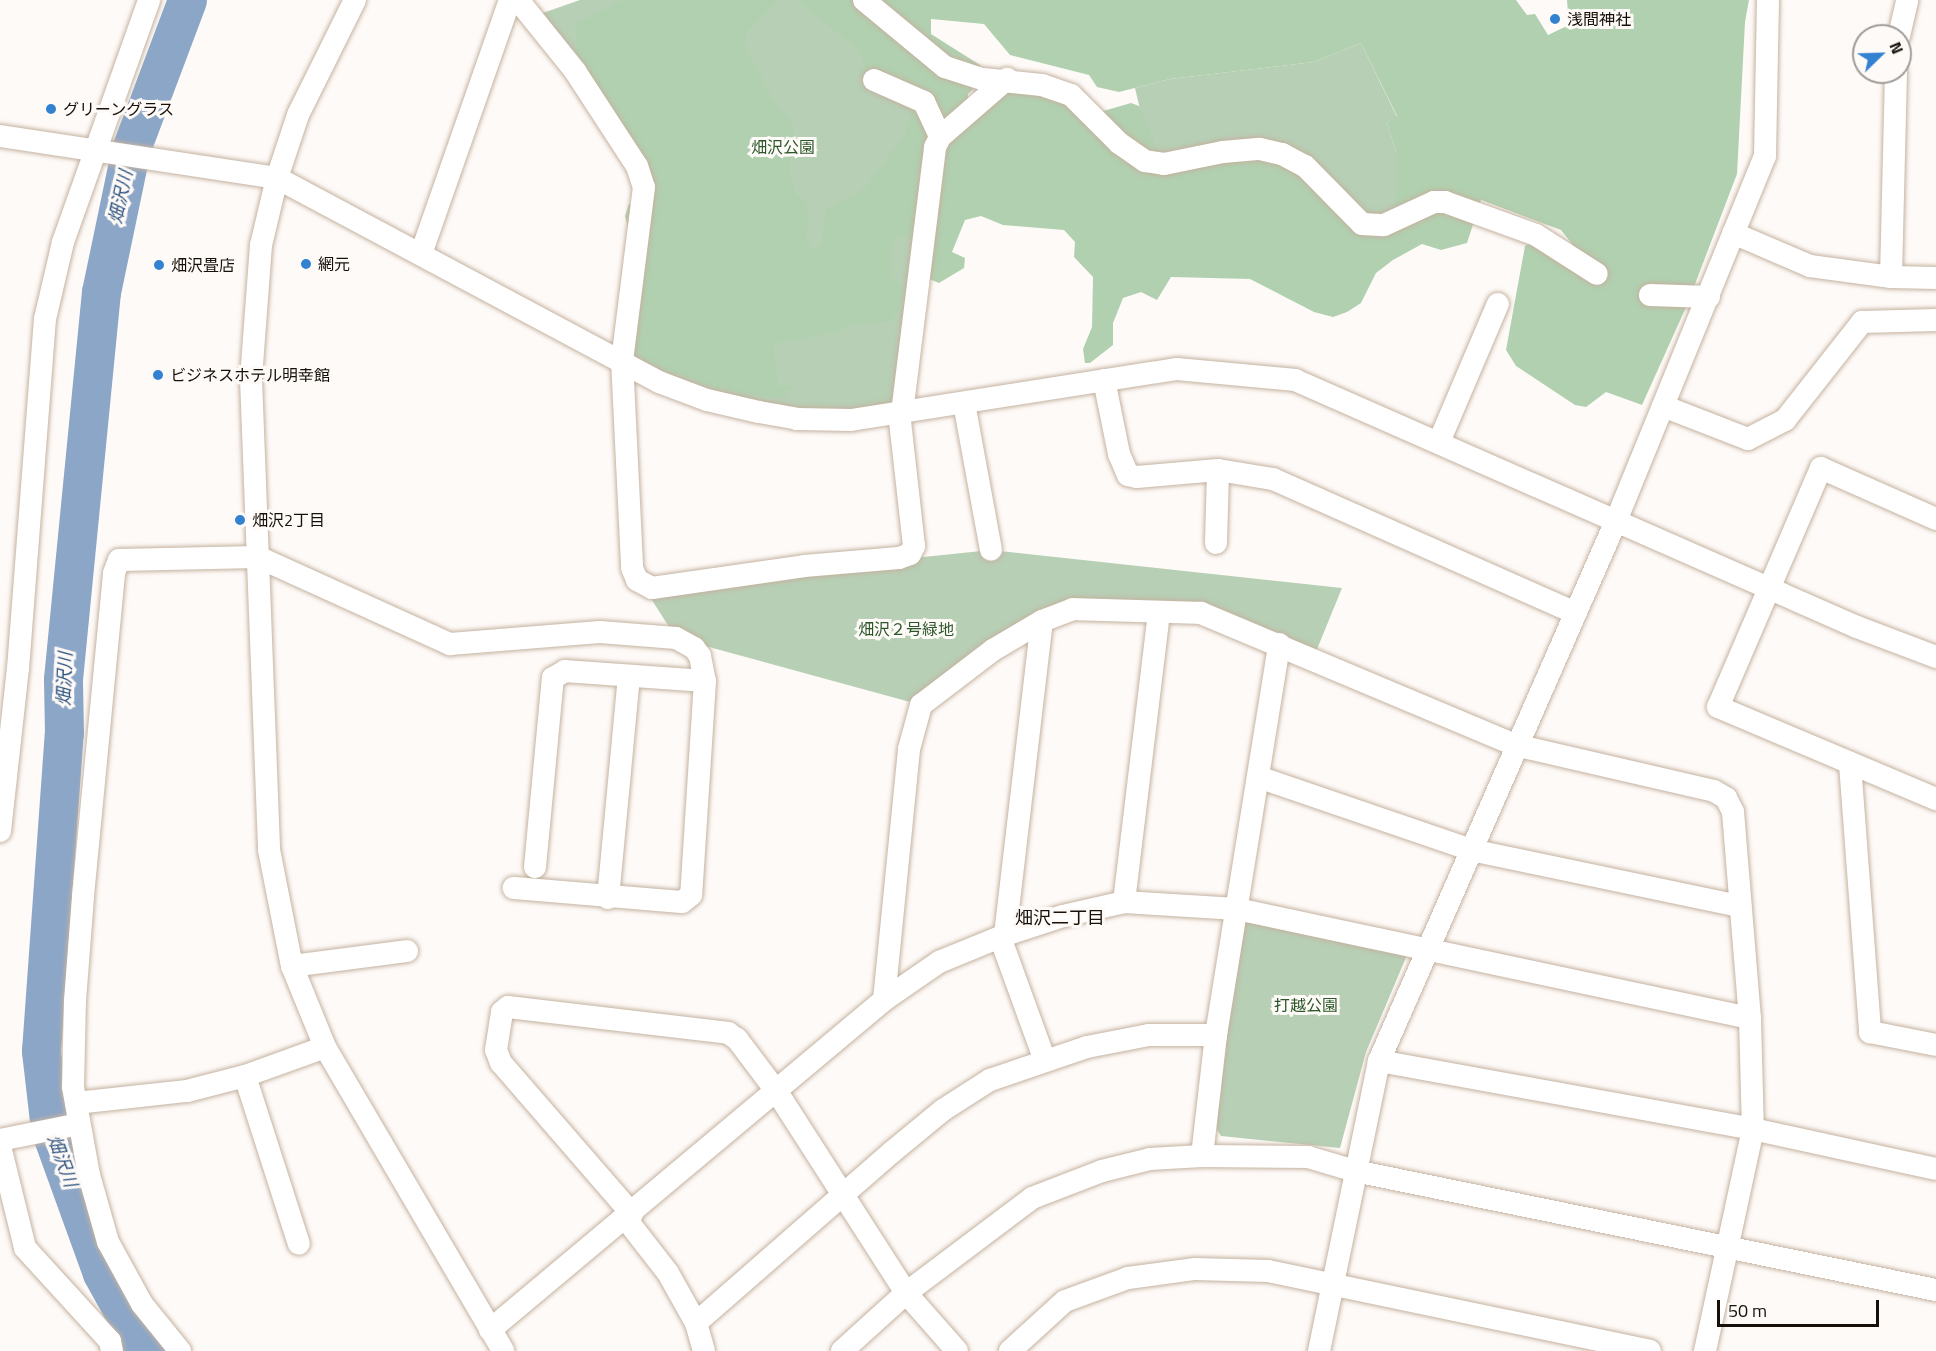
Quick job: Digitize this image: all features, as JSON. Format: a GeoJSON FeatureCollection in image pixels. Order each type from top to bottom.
{"type":"FeatureCollection","features":[{"type":"Feature","properties":{"kind":"street"},"geometry":{"type":"LineString","coordinates":[[0,831],[9,668],[45,319],[63,242],[149,0]]}},
{"type":"Feature","properties":{"kind":"street"},"geometry":{"type":"LineString","coordinates":[[355,0],[298,116],[277,178],[261,245],[251,379],[269,850],[292,966],[325,1047],[503,1351]]}},
{"type":"Feature","properties":{"kind":"street"},"geometry":{"type":"LineString","coordinates":[[421,254],[510,0]]}},
{"type":"Feature","properties":{"kind":"street"},"geometry":{"type":"LineString","coordinates":[[518,0],[575,71],[637,166],[644,187],[622,360],[632,568],[637,580],[652,588],[804,566],[899,558],[910,554],[914,546],[900,413],[932,165],[940,137],[1006,79]]}},
{"type":"Feature","properties":{"kind":"street"},"geometry":{"type":"LineString","coordinates":[[864,0],[945,67],[983,79],[1006,79],[1042,85],[1071,95],[1119,143],[1145,161],[1164,164],[1223,152],[1260,149],[1282,154],[1305,166],[1362,224],[1384,225],[1434,202],[1445,202],[1536,236],[1597,274]]}},
{"type":"Feature","properties":{"kind":"street"},"geometry":{"type":"LineString","coordinates":[[1319,1351],[1379,1061],[1573,612],[1616,521],[1765,156],[1768,0]]}},
{"type":"Feature","properties":{"kind":"street"},"geometry":{"type":"LineString","coordinates":[[1902,24],[1907,0]]}},
{"type":"Feature","properties":{"kind":"street"},"geometry":{"type":"LineString","coordinates":[[874,80],[924,102],[940,137]]}},
{"type":"Feature","properties":{"kind":"street"},"geometry":{"type":"LineString","coordinates":[[1891,278],[1896,84]]}},
{"type":"Feature","properties":{"kind":"street"},"geometry":{"type":"LineString","coordinates":[[0,136],[277,178],[622,360],[658,382],[707,400],[759,412],[797,418],[851,420],[1178,369],[1295,380],[1857,627],[1936,657]]}},
{"type":"Feature","properties":{"kind":"street"},"geometry":{"type":"LineString","coordinates":[[1733,233],[1810,266],[1891,278],[1936,278]]}},
{"type":"Feature","properties":{"kind":"street"},"geometry":{"type":"LineString","coordinates":[[1650,296],[1709,297]]}},
{"type":"Feature","properties":{"kind":"street"},"geometry":{"type":"LineString","coordinates":[[1439,442],[1498,304]]}},
{"type":"Feature","properties":{"kind":"street"},"geometry":{"type":"LineString","coordinates":[[1663,406],[1748,439],[1785,420],[1862,322],[1936,320]]}},
{"type":"Feature","properties":{"kind":"street"},"geometry":{"type":"LineString","coordinates":[[1104,380],[1119,454],[1128,475],[1137,477],[1218,470],[1273,479],[1573,612]]}},
{"type":"Feature","properties":{"kind":"street"},"geometry":{"type":"LineString","coordinates":[[964,403],[991,550]]}},
{"type":"Feature","properties":{"kind":"street"},"geometry":{"type":"LineString","coordinates":[[1936,519],[1821,468],[1768,586],[1718,707],[1936,799]]}},
{"type":"Feature","properties":{"kind":"street"},"geometry":{"type":"LineString","coordinates":[[1216,543],[1218,470]]}},
{"type":"Feature","properties":{"kind":"street"},"geometry":{"type":"LineString","coordinates":[[180,1351],[142,1304],[108,1242],[77,1113],[75,1001],[114,573],[119,560],[133,556],[258,557],[450,644],[553,633],[676,638],[700,656],[705,681],[691,895],[682,902],[608,898],[514,888]]}},
{"type":"Feature","properties":{"kind":"street"},"geometry":{"type":"LineString","coordinates":[[884,1000],[909,749],[921,705],[993,650],[1042,621],[1073,609],[1202,614],[1279,644],[1515,745],[1714,791],[1726,798],[1733,812],[1750,1018],[1753,1129],[1705,1351]]}},
{"type":"Feature","properties":{"kind":"street"},"geometry":{"type":"LineString","coordinates":[[1124,902],[1159,612]]}},
{"type":"Feature","properties":{"kind":"street"},"geometry":{"type":"LineString","coordinates":[[1042,621],[1002,936],[1044,1058]]}},
{"type":"Feature","properties":{"kind":"street"},"geometry":{"type":"LineString","coordinates":[[1202,1155],[1216,1035],[1279,644]]}},
{"type":"Feature","properties":{"kind":"street"},"geometry":{"type":"LineString","coordinates":[[535,867],[553,678],[565,671],[705,681]]}},
{"type":"Feature","properties":{"kind":"street"},"geometry":{"type":"LineString","coordinates":[[608,898],[628,676]]}},
{"type":"Feature","properties":{"kind":"street"},"geometry":{"type":"LineString","coordinates":[[1850,764],[1870,1032],[1936,1045]]}},
{"type":"Feature","properties":{"kind":"street"},"geometry":{"type":"LineString","coordinates":[[1258,777],[1471,850],[1740,906]]}},
{"type":"Feature","properties":{"kind":"street"},"geometry":{"type":"LineString","coordinates":[[490,1330],[629,1216],[884,1000],[939,962],[1002,936],[1124,902],[1237,909],[1426,952],[1750,1018]]}},
{"type":"Feature","properties":{"kind":"street"},"geometry":{"type":"LineString","coordinates":[[292,966],[407,951]]}},
{"type":"Feature","properties":{"kind":"street"},"geometry":{"type":"LineString","coordinates":[[704,1351],[696,1323],[668,1273],[629,1216],[501,1063],[496,1050],[502,1012],[508,1007],[728,1033],[777,1092],[906,1293],[957,1351]]}},
{"type":"Feature","properties":{"kind":"street"},"geometry":{"type":"LineString","coordinates":[[696,1323],[943,1110],[990,1080],[1044,1058],[1149,1035],[1216,1035]]}},
{"type":"Feature","properties":{"kind":"street"},"geometry":{"type":"LineString","coordinates":[[0,1140],[77,1113],[245,1076],[325,1047]]}},
{"type":"Feature","properties":{"kind":"street"},"geometry":{"type":"LineString","coordinates":[[1379,1061],[1753,1129],[1936,1169]]}},
{"type":"Feature","properties":{"kind":"street"},"geometry":{"type":"LineString","coordinates":[[245,1076],[299,1244]]}},
{"type":"Feature","properties":{"kind":"street"},"geometry":{"type":"LineString","coordinates":[[0,1146],[25,1248],[110,1341],[112,1351]]}},
{"type":"Feature","properties":{"kind":"street"},"geometry":{"type":"LineString","coordinates":[[842,1351],[906,1293],[1032,1198],[1102,1171],[1150,1159],[1202,1155],[1308,1157],[1355,1171],[1936,1290]]}},
{"type":"Feature","properties":{"kind":"street"},"geometry":{"type":"LineString","coordinates":[[1010,1351],[1065,1301],[1128,1278],[1195,1269],[1269,1271],[1650,1351]]}},
{"type":"Feature","properties":{"kind":"green space","name":"畑沢公園"},"geometry":{"type":"Polygon","coordinates":[[[580,0],[868,0],[933,116],[902,413],[737,407],[622,360],[637,166],[534,16],[580,0]]]}},
{"type":"Feature","properties":{"kind":"green space"},"geometry":{"type":"Polygon","coordinates":[[[623,0],[779,0],[748,31],[744,43],[773,100],[791,121],[795,139],[788,169],[796,193],[807,204],[809,224],[805,235],[813,250],[822,241],[826,209],[865,188],[905,134],[911,110],[906,99],[869,81],[860,51],[797,0],[1516,0],[1527,15],[1535,14],[1548,35],[1569,25],[1567,0],[1749,0],[1745,22],[1737,174],[1687,305],[1642,405],[1606,392],[1586,407],[1575,405],[1516,366],[1506,350],[1525,246],[1535,240],[1580,254],[1561,230],[1481,200],[1467,243],[1441,250],[1422,244],[1393,260],[1376,273],[1361,303],[1347,312],[1333,317],[1314,312],[1250,279],[1171,277],[1157,300],[1141,292],[1123,298],[1113,323],[1113,345],[1090,363],[1085,363],[1083,349],[1092,327],[1093,277],[1074,257],[1075,242],[1064,230],[1003,225],[981,216],[965,220],[952,252],[965,258],[964,268],[939,283],[929,279],[929,244],[899,236],[892,246],[892,277],[900,284],[903,301],[892,321],[847,326],[836,332],[773,344],[778,386],[794,385],[784,398],[718,388],[669,371],[642,358],[635,349],[630,234],[625,216],[629,204],[639,206],[648,189],[576,59],[576,24],[623,0]],[[931,19],[931,34],[980,65],[984,79],[968,94],[968,105],[1015,77],[1100,112],[1131,103],[1139,106],[1162,160],[1273,145],[1366,217],[1396,211],[1396,151],[1387,123],[1397,116],[1361,43],[1314,62],[1170,79],[1119,92],[1097,87],[1089,75],[1010,55],[984,24],[931,19]]]}},
{"type":"Feature","properties":{"kind":"green space"},"geometry":{"type":"Polygon","coordinates":[[[1361,43],[1397,117],[1387,123],[1396,151],[1396,212],[1377,217],[1162,160],[1143,122],[1135,88],[1170,79],[1314,62],[1361,43]]]}},
{"type":"Feature","properties":{"kind":"green space","name":"畑沢２号緑地"},"geometry":{"type":"Polygon","coordinates":[[[991,550],[1342,588],[1313,659],[1201,613],[1042,621],[921,705],[676,638],[643,586],[991,550]]]}},
{"type":"Feature","properties":{"kind":"green space","name":"打越公園"},"geometry":{"type":"Polygon","coordinates":[[[1260,914],[1410,948],[1366,1052],[1340,1148],[1221,1136],[1214,1125],[1242,924],[1260,914]]]}},
{"type":"Feature","properties":{"kind":"waterway","name":"畑沢川"},"geometry":{"type":"LineString","coordinates":[[145,1351],[102,1273],[50,1129],[41,1051],[64,733],[63,679],[101,292],[131,149],[187,0]]}},
{"type":"Feature","properties":{"kind":"place","name":"浅間神社"},"geometry":{"type":"Point","coordinates":[1555,19]}},
{"type":"Feature","properties":{"kind":"place","name":"グリーングラス"},"geometry":{"type":"Point","coordinates":[51,109]}},
{"type":"Feature","properties":{"kind":"place","name":"網元"},"geometry":{"type":"Point","coordinates":[306,264]}},
{"type":"Feature","properties":{"kind":"place","name":"畑沢畳店"},"geometry":{"type":"Point","coordinates":[159,265]}},
{"type":"Feature","properties":{"kind":"place","name":"ビジネスホテル明幸館"},"geometry":{"type":"Point","coordinates":[158,375]}},
{"type":"Feature","properties":{"kind":"place","name":"畑沢2丁目"},"geometry":{"type":"Point","coordinates":[240,520]}},
{"type":"Feature","properties":{"kind":"district","name":"畑沢二丁目"},"geometry":{"type":"Point","coordinates":[1060,918]}}]}
